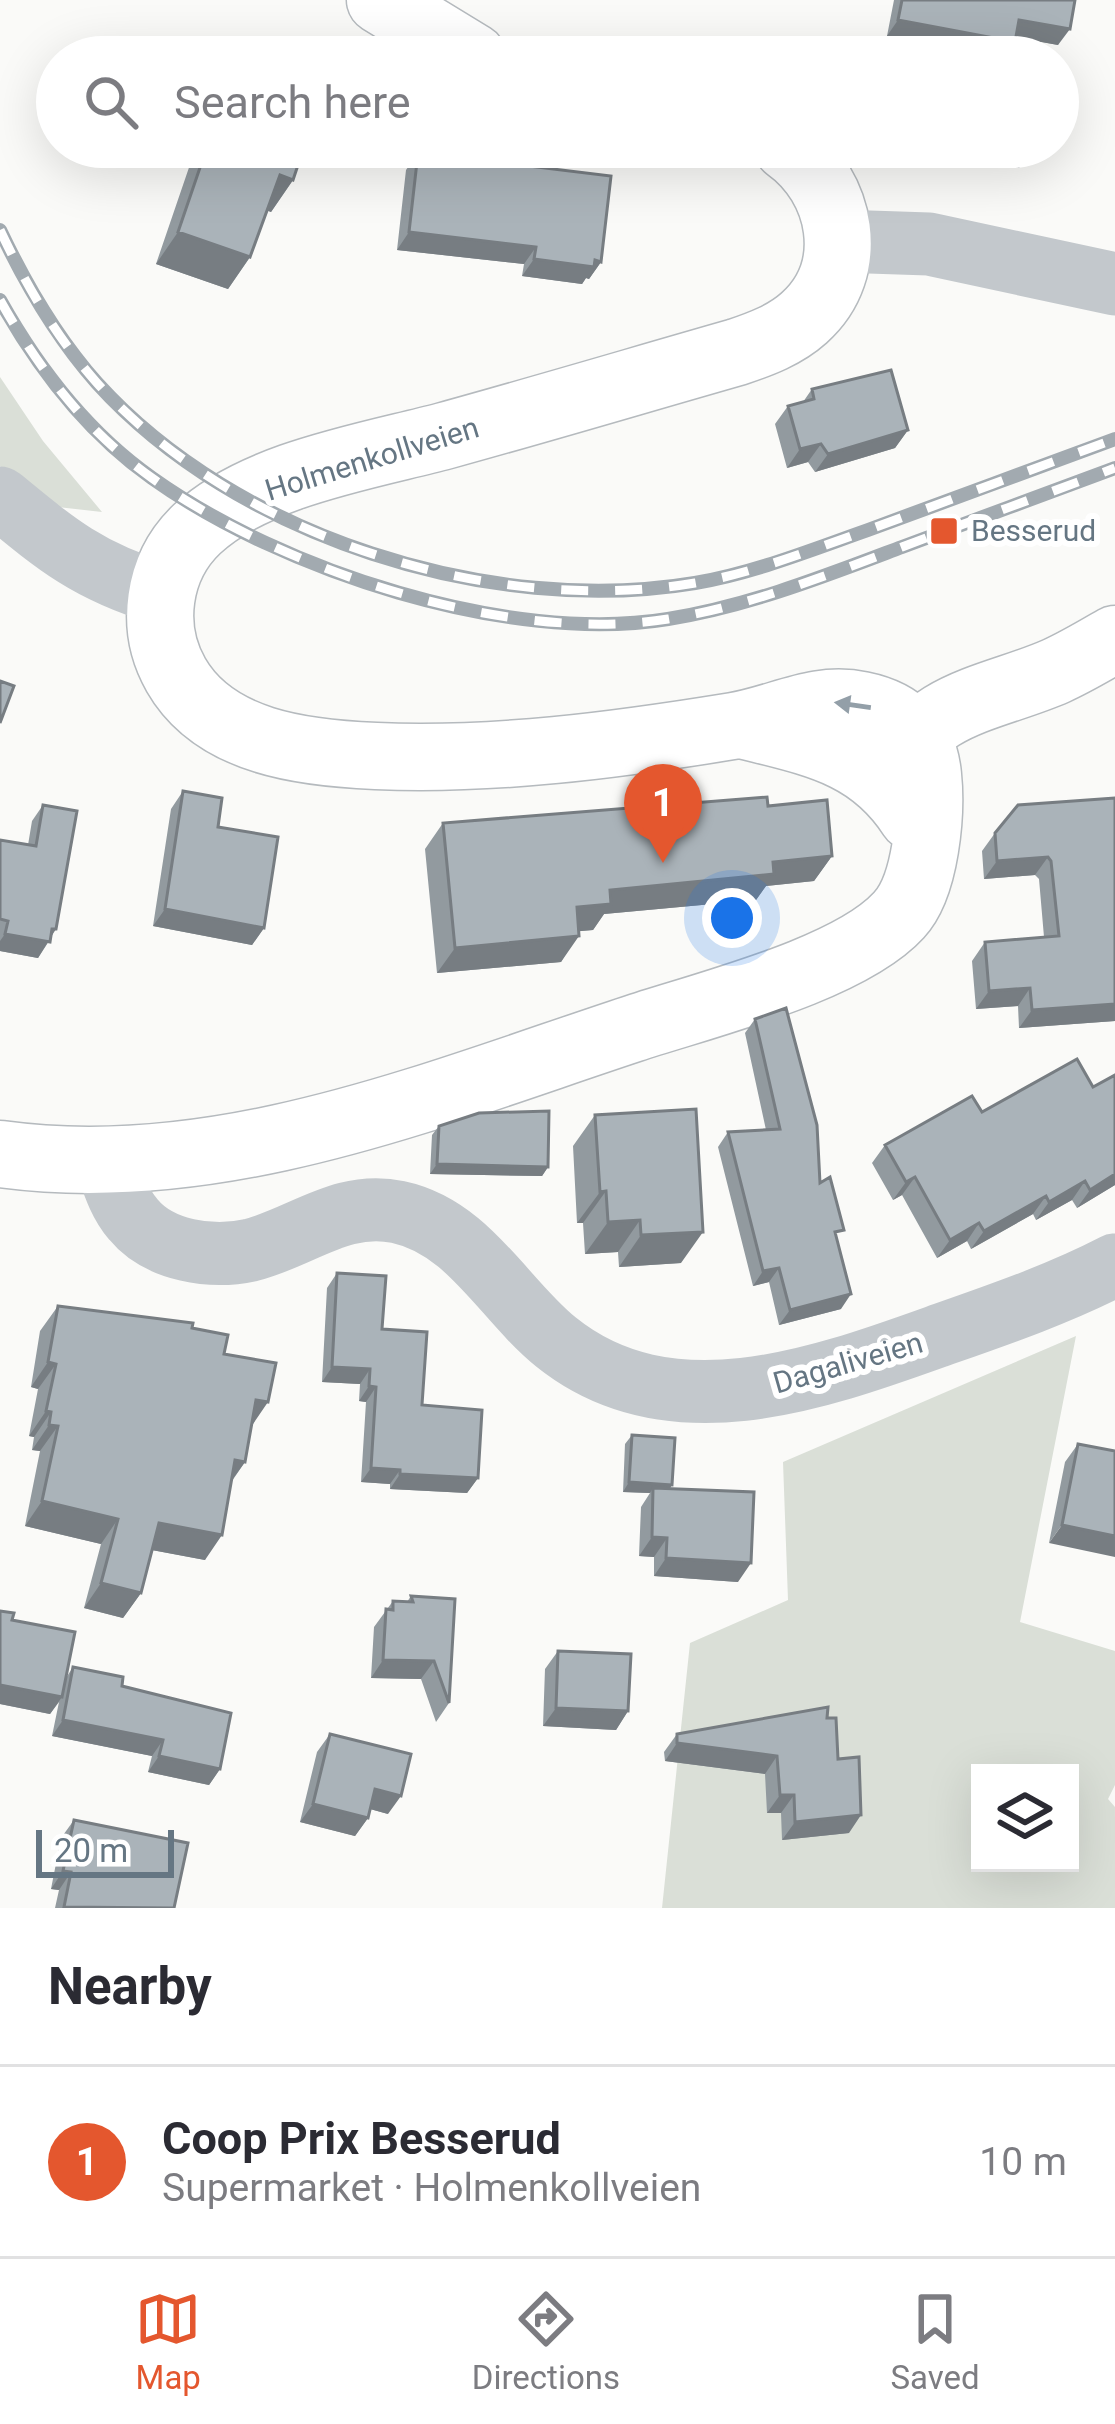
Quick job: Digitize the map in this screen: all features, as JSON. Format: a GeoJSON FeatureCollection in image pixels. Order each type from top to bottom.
{"type":"FeatureCollection","features":[{"type":"Feature","properties":{"kind":"main road"},"geometry":{"type":"LineString","coordinates":[[380,0],[439,36]]}},
{"type":"Feature","properties":{"kind":"main road"},"geometry":{"type":"LineString","coordinates":[[810,168],[828,194],[839,242]]}},
{"type":"Feature","properties":{"kind":"main road","name":"Holmenkollveien"},"geometry":{"type":"LineString","coordinates":[[160,593],[176,555],[197,529],[254,494],[341,462],[769,341],[813,310],[830,278],[839,242]]}},
{"type":"Feature","properties":{"kind":"main road"},"geometry":{"type":"LineString","coordinates":[[160,593],[162,639],[184,690],[224,723],[268,743],[373,756],[520,754],[742,725],[841,754],[872,770],[914,782],[1013,723],[1054,672],[1115,639]]}},
{"type":"Feature","properties":{"kind":"main road"},"geometry":{"type":"LineString","coordinates":[[0,1154],[106,1162],[219,1151],[455,1088],[795,973],[867,940],[900,914],[919,879],[914,782]]}},
{"type":"Feature","properties":{"kind":"street"},"geometry":{"type":"LineString","coordinates":[[839,242],[929,244],[1115,284]]}},
{"type":"Feature","properties":{"kind":"street"},"geometry":{"type":"LineString","coordinates":[[0,497],[29,547],[160,593]]}},
{"type":"Feature","properties":{"kind":"street","name":"Dagaliveien"},"geometry":{"type":"LineString","coordinates":[[106,1162],[118,1197],[133,1220],[152,1236],[187,1250],[251,1250],[317,1222],[368,1209],[420,1217],[460,1243],[518,1308],[559,1344],[591,1364],[656,1386],[701,1391],[744,1391],[802,1382],[1009,1311],[1115,1264]]}},
{"type":"Feature","properties":{"kind":"shaded area"},"geometry":{"type":"Polygon","coordinates":[[[0,377],[43,441],[102,512],[31,504],[0,466],[0,377]]]}},
{"type":"Feature","properties":{"kind":"shaded area"},"geometry":{"type":"Polygon","coordinates":[[[1076,1336],[1020,1622],[1115,1651],[1115,1785],[1108,1799],[1115,1807],[1115,1908],[662,1908],[690,1643],[788,1600],[783,1462],[1076,1336]]]}},
{"type":"Feature","properties":{"kind":"building"},"geometry":{"type":"Polygon","coordinates":[[[902,0],[1075,0],[1070,29],[1019,20],[1016,36],[983,36],[898,20],[902,0]]]}},
{"type":"Feature","properties":{"kind":"building"},"geometry":{"type":"Polygon","coordinates":[[[200,168],[297,168],[293,180],[280,175],[250,257],[178,232],[200,168]]]}},
{"type":"Feature","properties":{"kind":"building"},"geometry":{"type":"Polygon","coordinates":[[[416,168],[545,168],[611,176],[601,262],[595,260],[594,267],[534,259],[536,247],[409,232],[416,168]]]}},
{"type":"Feature","properties":{"kind":"building"},"geometry":{"type":"Polygon","coordinates":[[[891,370],[908,430],[828,454],[821,444],[800,449],[788,406],[814,399],[812,389],[891,370]]]}},
{"type":"Feature","properties":{"kind":"building"},"geometry":{"type":"Polygon","coordinates":[[[0,681],[14,686],[0,723],[0,681]]]}},
{"type":"Feature","properties":{"kind":"building"},"geometry":{"type":"Polygon","coordinates":[[[183,791],[222,798],[218,827],[278,837],[264,928],[165,909],[183,791]]]}},
{"type":"Feature","properties":{"kind":"building"},"geometry":{"type":"Polygon","coordinates":[[[767,797],[768,806],[827,800],[832,856],[773,862],[774,874],[610,890],[611,904],[577,907],[579,936],[455,948],[443,823],[767,797]]]}},
{"type":"Feature","properties":{"kind":"building"},"geometry":{"type":"Polygon","coordinates":[[[1115,798],[1115,1004],[1032,1010],[1030,988],[989,991],[985,942],[1059,936],[1051,861],[1048,857],[997,861],[995,833],[1018,805],[1115,798]]]}},
{"type":"Feature","properties":{"kind":"building"},"geometry":{"type":"Polygon","coordinates":[[[43,805],[77,811],[50,942],[5,934],[8,921],[0,919],[0,840],[36,846],[43,805]]]}},
{"type":"Feature","properties":{"kind":"building"},"geometry":{"type":"Polygon","coordinates":[[[786,1008],[817,1125],[820,1183],[830,1177],[844,1230],[835,1232],[851,1294],[790,1310],[779,1268],[763,1271],[728,1132],[780,1129],[755,1019],[786,1008]]]}},
{"type":"Feature","properties":{"kind":"building"},"geometry":{"type":"Polygon","coordinates":[[[1077,1059],[1093,1087],[1115,1075],[1115,1174],[1090,1190],[1085,1181],[1049,1202],[1046,1196],[984,1231],[979,1223],[950,1240],[915,1177],[906,1182],[885,1145],[972,1096],[982,1112],[1077,1059]]]}},
{"type":"Feature","properties":{"kind":"building"},"geometry":{"type":"Polygon","coordinates":[[[696,1109],[703,1232],[641,1235],[640,1220],[608,1222],[606,1191],[600,1192],[595,1115],[696,1109]]]}},
{"type":"Feature","properties":{"kind":"building"},"geometry":{"type":"Polygon","coordinates":[[[549,1111],[548,1167],[437,1164],[439,1126],[479,1113],[549,1111]]]}},
{"type":"Feature","properties":{"kind":"building"},"geometry":{"type":"Polygon","coordinates":[[[337,1273],[386,1276],[382,1329],[427,1332],[422,1405],[482,1410],[478,1478],[371,1468],[376,1387],[369,1386],[370,1369],[332,1367],[337,1273]]]}},
{"type":"Feature","properties":{"kind":"building"},"geometry":{"type":"Polygon","coordinates":[[[58,1306],[193,1323],[192,1328],[228,1335],[224,1354],[276,1363],[268,1402],[256,1400],[245,1462],[235,1460],[222,1535],[159,1523],[141,1593],[101,1583],[118,1519],[42,1501],[58,1426],[49,1425],[51,1412],[46,1411],[56,1364],[48,1362],[58,1306]]]}},
{"type":"Feature","properties":{"kind":"building"},"geometry":{"type":"Polygon","coordinates":[[[632,1435],[675,1438],[672,1485],[629,1482],[632,1435]]]}},
{"type":"Feature","properties":{"kind":"building"},"geometry":{"type":"Polygon","coordinates":[[[1078,1444],[1115,1451],[1115,1536],[1062,1525],[1078,1444]]]}},
{"type":"Feature","properties":{"kind":"building"},"geometry":{"type":"Polygon","coordinates":[[[653,1488],[754,1492],[751,1563],[666,1558],[667,1538],[652,1537],[653,1488]]]}},
{"type":"Feature","properties":{"kind":"building"},"geometry":{"type":"Polygon","coordinates":[[[411,1596],[455,1599],[449,1703],[434,1661],[383,1660],[386,1609],[393,1610],[393,1601],[413,1602],[411,1596]]]}},
{"type":"Feature","properties":{"kind":"building"},"geometry":{"type":"Polygon","coordinates":[[[0,1611],[14,1613],[12,1620],[75,1632],[62,1697],[0,1685],[0,1611]]]}},
{"type":"Feature","properties":{"kind":"building"},"geometry":{"type":"Polygon","coordinates":[[[558,1651],[631,1654],[628,1711],[556,1708],[558,1651]]]}},
{"type":"Feature","properties":{"kind":"building"},"geometry":{"type":"Polygon","coordinates":[[[73,1667],[123,1677],[122,1686],[231,1713],[220,1769],[159,1756],[163,1740],[63,1720],[73,1667]]]}},
{"type":"Feature","properties":{"kind":"building"},"geometry":{"type":"Polygon","coordinates":[[[828,1707],[827,1718],[836,1718],[838,1759],[859,1757],[861,1815],[795,1822],[794,1795],[780,1795],[777,1756],[677,1743],[677,1734],[828,1707]]]}},
{"type":"Feature","properties":{"kind":"building"},"geometry":{"type":"Polygon","coordinates":[[[330,1734],[411,1754],[401,1796],[375,1789],[368,1818],[313,1804],[330,1734]]]}},
{"type":"Feature","properties":{"kind":"building"},"geometry":{"type":"Polygon","coordinates":[[[74,1820],[188,1843],[174,1908],[64,1907],[71,1872],[63,1871],[74,1820]]]}},
{"type":"Feature","properties":{"kind":"railway"},"geometry":{"type":"LineString","coordinates":[[0,230],[68,347],[97,383],[154,437],[220,484],[294,523],[372,553],[453,575],[535,588],[616,590],[717,579],[804,553],[1115,439]]}},
{"type":"Feature","properties":{"kind":"railway"},"geometry":{"type":"LineString","coordinates":[[0,300],[48,374],[85,419],[128,460],[205,512],[330,570],[399,593],[538,621],[605,624],[668,619],[728,606],[815,579],[1115,468]]}},
{"type":"Feature","properties":{"kind":"place","name":"Besserud"},"geometry":{"type":"Point","coordinates":[944,531]}},
{"type":"Feature","properties":{"kind":"place","name":"Coop Prix Besserud"},"geometry":{"type":"Point","coordinates":[663,863]}}]}
